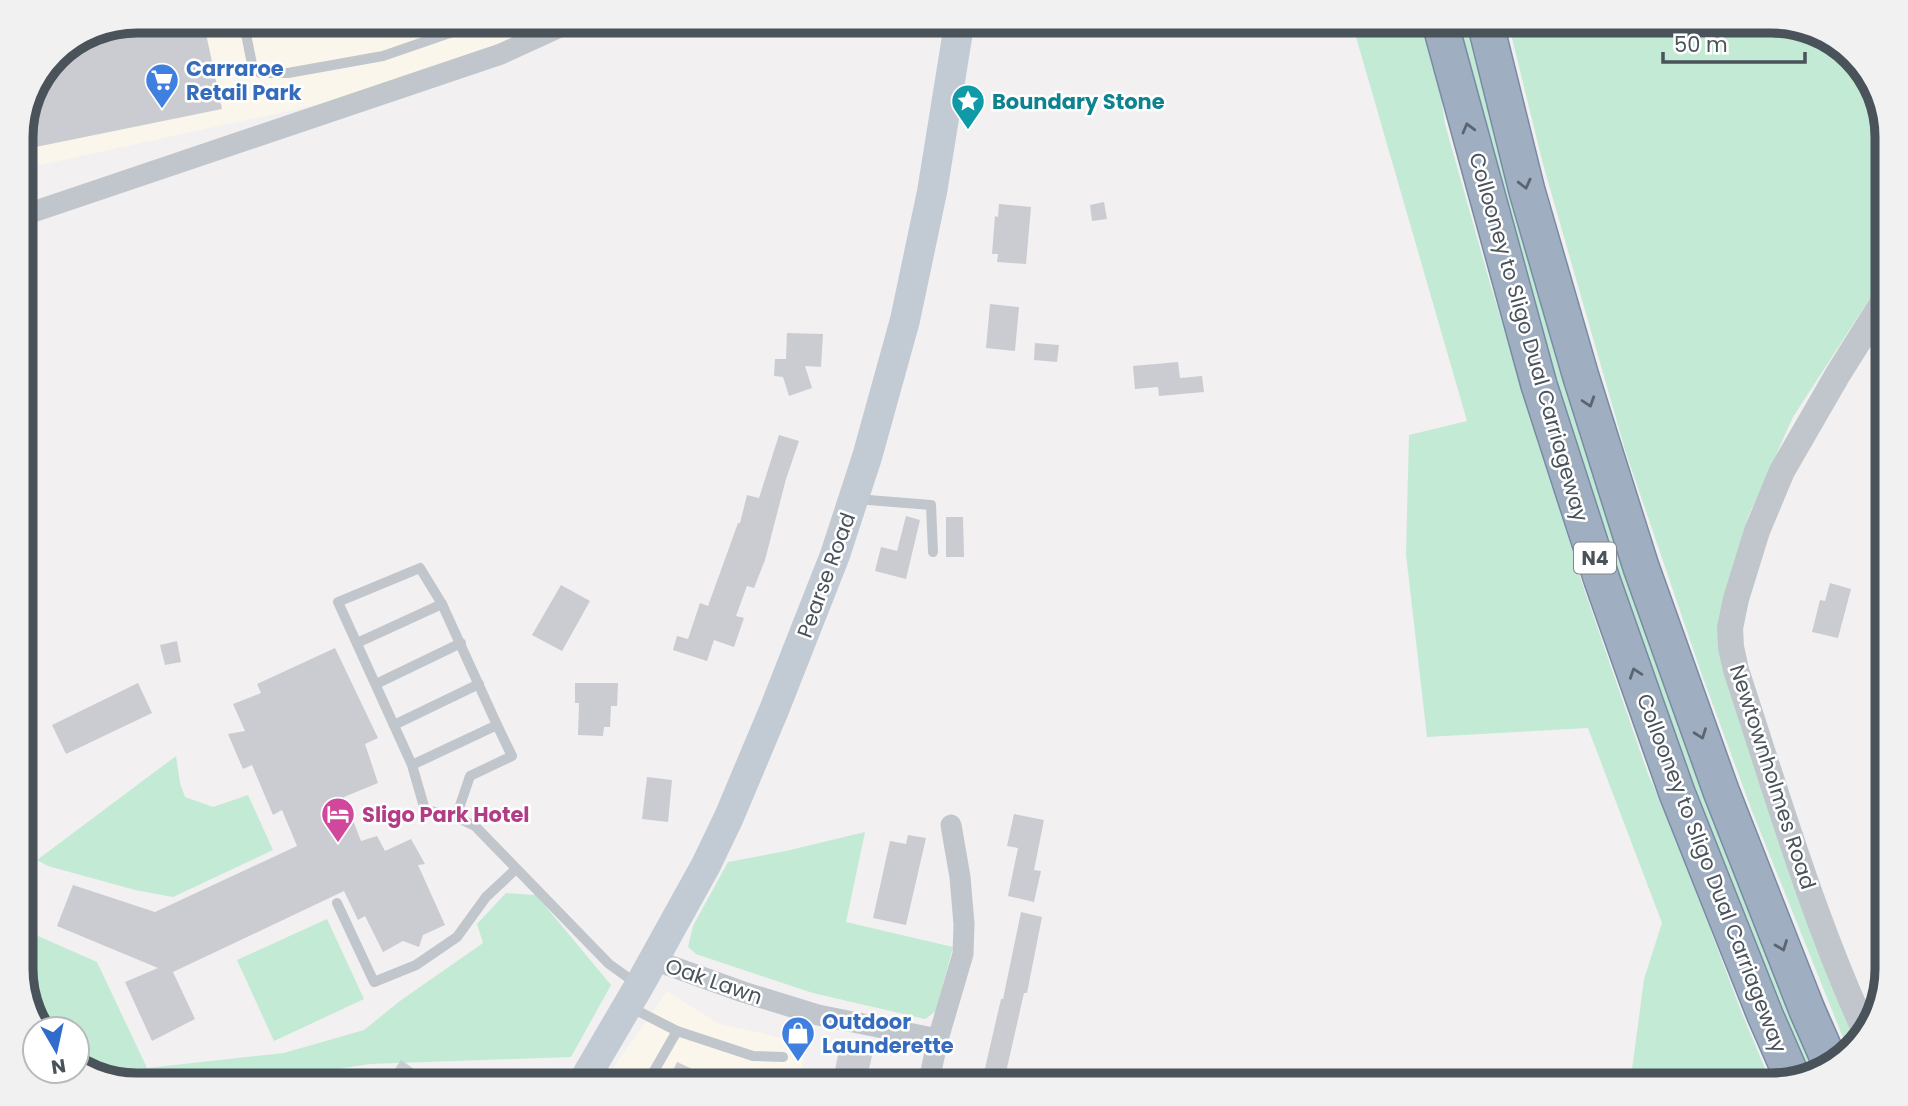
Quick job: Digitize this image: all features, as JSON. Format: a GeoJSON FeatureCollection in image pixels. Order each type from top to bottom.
{"type":"FeatureCollection","features":[{"type":"Feature","properties":{"kind":"highway","name":"Collooney to Sligo Dual Carriageway"},"geometry":{"type":"LineString","coordinates":[[1443,33],[1539,385],[1602,580],[1677,793],[1789,1071]]}},
{"type":"Feature","properties":{"kind":"highway","name":"Collooney to Sligo Dual Carriageway"},"geometry":{"type":"LineString","coordinates":[[1488,33],[1527,191],[1581,377],[1641,567],[1721,791],[1827,1056]]}},
{"type":"Feature","properties":{"kind":"main road","name":"Pearse Road"},"geometry":{"type":"LineString","coordinates":[[588,1073],[654,960],[729,817],[835,555],[905,320],[932,192],[958,33]]}},
{"type":"Feature","properties":{"kind":"street"},"geometry":{"type":"LineString","coordinates":[[33,212],[501,54],[547,33]]}},
{"type":"Feature","properties":{"kind":"street","name":"Newtownholmes Road"},"geometry":{"type":"LineString","coordinates":[[1861,1021],[1829,943],[1787,827],[1736,670],[1730,628],[1757,531],[1782,471],[1875,315]]}},
{"type":"Feature","properties":{"kind":"street"},"geometry":{"type":"LineString","coordinates":[[931,1073],[938,1039],[963,954],[964,925],[960,877],[951,825]]}},
{"type":"Feature","properties":{"kind":"street","name":"Oak Lawn"},"geometry":{"type":"LineString","coordinates":[[654,960],[818,1015],[938,1039]]}},
{"type":"Feature","properties":{"kind":"lane"},"geometry":{"type":"LineString","coordinates":[[246,33],[252,64],[260,73],[288,73],[383,55],[447,33]]}},
{"type":"Feature","properties":{"kind":"lane"},"geometry":{"type":"LineString","coordinates":[[854,498],[931,505],[933,552]]}},
{"type":"Feature","properties":{"kind":"lane"},"geometry":{"type":"LineString","coordinates":[[456,817],[470,776],[512,756],[442,604],[420,568],[338,602],[412,765],[425,810],[456,817],[475,826],[610,964],[633,996],[677,1031],[752,1056],[783,1057]]}},
{"type":"Feature","properties":{"kind":"lane"},"geometry":{"type":"LineString","coordinates":[[357,643],[442,604]]}},
{"type":"Feature","properties":{"kind":"lane"},"geometry":{"type":"LineString","coordinates":[[376,684],[461,643]]}},
{"type":"Feature","properties":{"kind":"lane"},"geometry":{"type":"LineString","coordinates":[[394,725],[479,684]]}},
{"type":"Feature","properties":{"kind":"lane"},"geometry":{"type":"LineString","coordinates":[[412,765],[498,724]]}},
{"type":"Feature","properties":{"kind":"lane"},"geometry":{"type":"LineString","coordinates":[[337,903],[374,982],[416,965],[457,937],[486,897],[516,869]]}},
{"type":"Feature","properties":{"kind":"lane"},"geometry":{"type":"LineString","coordinates":[[653,1073],[677,1031]]}},
{"type":"Feature","properties":{"kind":"shaded area","name":"Carraroe Retail Park"},"geometry":{"type":"Polygon","coordinates":[[[541,33],[385,90],[33,166],[33,130],[37,110],[51,79],[79,51],[97,41],[117,35],[541,33]]]}},
{"type":"Feature","properties":{"kind":"shaded area"},"geometry":{"type":"Polygon","coordinates":[[[667,991],[719,1024],[806,1043],[801,1073],[609,1073],[667,991]]]}},
{"type":"Feature","properties":{"kind":"green space"},"geometry":{"type":"Polygon","coordinates":[[[1355,33],[1427,33],[1445,124],[1489,280],[1582,583],[1648,774],[1667,815],[1767,1073],[1632,1073],[1644,979],[1662,923],[1588,728],[1427,737],[1406,554],[1409,435],[1467,421],[1355,33]]]}},
{"type":"Feature","properties":{"kind":"green space"},"geometry":{"type":"Polygon","coordinates":[[[1457,33],[1469,33],[1498,152],[1534,279],[1593,468],[1815,1063],[1811,1065],[1801,1068],[1769,998],[1602,545],[1457,33]]]}},
{"type":"Feature","properties":{"kind":"green space"},"geometry":{"type":"Polygon","coordinates":[[[1511,33],[1784,34],[1811,41],[1834,55],[1861,85],[1869,104],[1875,130],[1875,291],[1793,417],[1748,517],[1722,603],[1720,650],[1852,1033],[1845,1041],[1752,811],[1702,675],[1626,453],[1543,164],[1511,33]]]}},
{"type":"Feature","properties":{"kind":"green space"},"geometry":{"type":"Polygon","coordinates":[[[176,756],[185,797],[213,807],[248,795],[273,850],[173,897],[135,890],[48,866],[37,860],[176,756]]]}},
{"type":"Feature","properties":{"kind":"green space"},"geometry":{"type":"Polygon","coordinates":[[[865,832],[846,922],[953,947],[936,1011],[925,1019],[813,993],[696,954],[688,947],[693,926],[728,862],[865,832]]]}},
{"type":"Feature","properties":{"kind":"green space"},"geometry":{"type":"Polygon","coordinates":[[[506,893],[536,895],[611,985],[571,1057],[370,1064],[310,1073],[124,1072],[91,1062],[91,1015],[44,1015],[33,976],[33,934],[97,962],[147,1068],[284,1053],[364,1030],[400,1001],[483,943],[477,924],[506,893]]]}},
{"type":"Feature","properties":{"kind":"green space"},"geometry":{"type":"Polygon","coordinates":[[[327,919],[364,999],[274,1041],[237,960],[327,919]]]}},
{"type":"Feature","properties":{"kind":"building"},"geometry":{"type":"Polygon","coordinates":[[[206,33],[222,109],[33,148],[37,110],[51,79],[79,51],[97,41],[117,35],[206,33]]]}},
{"type":"Feature","properties":{"kind":"building"},"geometry":{"type":"Polygon","coordinates":[[[1104,202],[1107,219],[1092,221],[1090,205],[1104,202]]]}},
{"type":"Feature","properties":{"kind":"building"},"geometry":{"type":"Polygon","coordinates":[[[999,204],[1031,207],[1026,264],[997,262],[998,254],[992,254],[995,216],[998,217],[999,204]]]}},
{"type":"Feature","properties":{"kind":"building"},"geometry":{"type":"Polygon","coordinates":[[[990,304],[1019,307],[1015,351],[986,348],[990,304]]]}},
{"type":"Feature","properties":{"kind":"building"},"geometry":{"type":"Polygon","coordinates":[[[787,333],[823,334],[821,367],[805,366],[812,388],[789,396],[783,377],[774,376],[775,359],[786,359],[787,333]]]}},
{"type":"Feature","properties":{"kind":"building"},"geometry":{"type":"Polygon","coordinates":[[[1035,343],[1059,345],[1057,362],[1034,360],[1035,343]]]}},
{"type":"Feature","properties":{"kind":"building"},"geometry":{"type":"Polygon","coordinates":[[[1178,362],[1180,378],[1202,376],[1204,392],[1159,396],[1158,387],[1135,389],[1133,366],[1178,362]]]}},
{"type":"Feature","properties":{"kind":"building"},"geometry":{"type":"Polygon","coordinates":[[[779,435],[799,441],[765,560],[754,588],[747,586],[736,616],[744,618],[734,647],[714,640],[707,661],[673,650],[677,636],[688,639],[700,603],[708,606],[740,523],[747,495],[759,498],[779,435]]]}},
{"type":"Feature","properties":{"kind":"building"},"geometry":{"type":"Polygon","coordinates":[[[906,516],[920,520],[906,579],[875,571],[881,547],[897,551],[906,516]]]}},
{"type":"Feature","properties":{"kind":"building"},"geometry":{"type":"Polygon","coordinates":[[[946,517],[963,517],[964,557],[946,557],[946,517]]]}},
{"type":"Feature","properties":{"kind":"building"},"geometry":{"type":"Polygon","coordinates":[[[1830,583],[1851,589],[1838,638],[1812,632],[1820,600],[1825,601],[1830,583]]]}},
{"type":"Feature","properties":{"kind":"building"},"geometry":{"type":"Polygon","coordinates":[[[561,585],[590,601],[562,651],[532,635],[561,585]]]}},
{"type":"Feature","properties":{"kind":"building"},"geometry":{"type":"Polygon","coordinates":[[[177,641],[181,662],[165,665],[160,645],[177,641]]]}},
{"type":"Feature","properties":{"kind":"building","name":"Sligo Park Hotel"},"geometry":{"type":"Polygon","coordinates":[[[335,648],[378,738],[365,744],[378,783],[344,797],[361,841],[377,836],[385,851],[411,839],[425,864],[418,865],[445,925],[423,935],[419,947],[403,941],[383,952],[365,916],[358,920],[344,891],[173,972],[195,1019],[152,1041],[125,982],[158,968],[57,926],[73,885],[155,912],[297,846],[282,810],[273,815],[252,765],[243,769],[228,734],[245,731],[233,704],[261,693],[257,684],[335,648]]]}},
{"type":"Feature","properties":{"kind":"building"},"geometry":{"type":"Polygon","coordinates":[[[138,683],[152,713],[66,754],[52,725],[138,683]]]}},
{"type":"Feature","properties":{"kind":"building"},"geometry":{"type":"Polygon","coordinates":[[[575,683],[618,683],[617,706],[611,706],[610,727],[604,727],[603,736],[578,735],[579,703],[575,703],[575,683]]]}},
{"type":"Feature","properties":{"kind":"building"},"geometry":{"type":"Polygon","coordinates":[[[647,777],[672,780],[668,822],[642,819],[647,777]]]}},
{"type":"Feature","properties":{"kind":"building"},"geometry":{"type":"Polygon","coordinates":[[[1014,814],[1044,820],[1034,870],[1041,871],[1034,902],[1008,896],[1018,848],[1007,846],[1014,814]]]}},
{"type":"Feature","properties":{"kind":"building"},"geometry":{"type":"Polygon","coordinates":[[[908,835],[926,838],[906,925],[873,918],[890,841],[906,844],[908,835]]]}},
{"type":"Feature","properties":{"kind":"building"},"geometry":{"type":"Polygon","coordinates":[[[1021,912],[1042,917],[1027,993],[1024,993],[1006,1073],[984,1073],[1021,912]]]}},
{"type":"Feature","properties":{"kind":"building"},"geometry":{"type":"Polygon","coordinates":[[[841,1040],[874,1048],[868,1073],[834,1073],[841,1040]]]}},
{"type":"Feature","properties":{"kind":"building"},"geometry":{"type":"Polygon","coordinates":[[[401,1060],[420,1073],[392,1073],[401,1060]]]}},
{"type":"Feature","properties":{"kind":"building"},"geometry":{"type":"Polygon","coordinates":[[[677,1062],[701,1073],[672,1073],[677,1062]]]}},
{"type":"Feature","properties":{"kind":"place","name":"Carraroe Retail Park"},"geometry":{"type":"Point","coordinates":[162,110]}},
{"type":"Feature","properties":{"kind":"place","name":"Boundary Stone"},"geometry":{"type":"Point","coordinates":[968,131]}},
{"type":"Feature","properties":{"kind":"place","name":"Sligo Park Hotel"},"geometry":{"type":"Point","coordinates":[338,844]}},
{"type":"Feature","properties":{"kind":"place","name":"Outdoor Launderette"},"geometry":{"type":"Point","coordinates":[798,1063]}}]}
